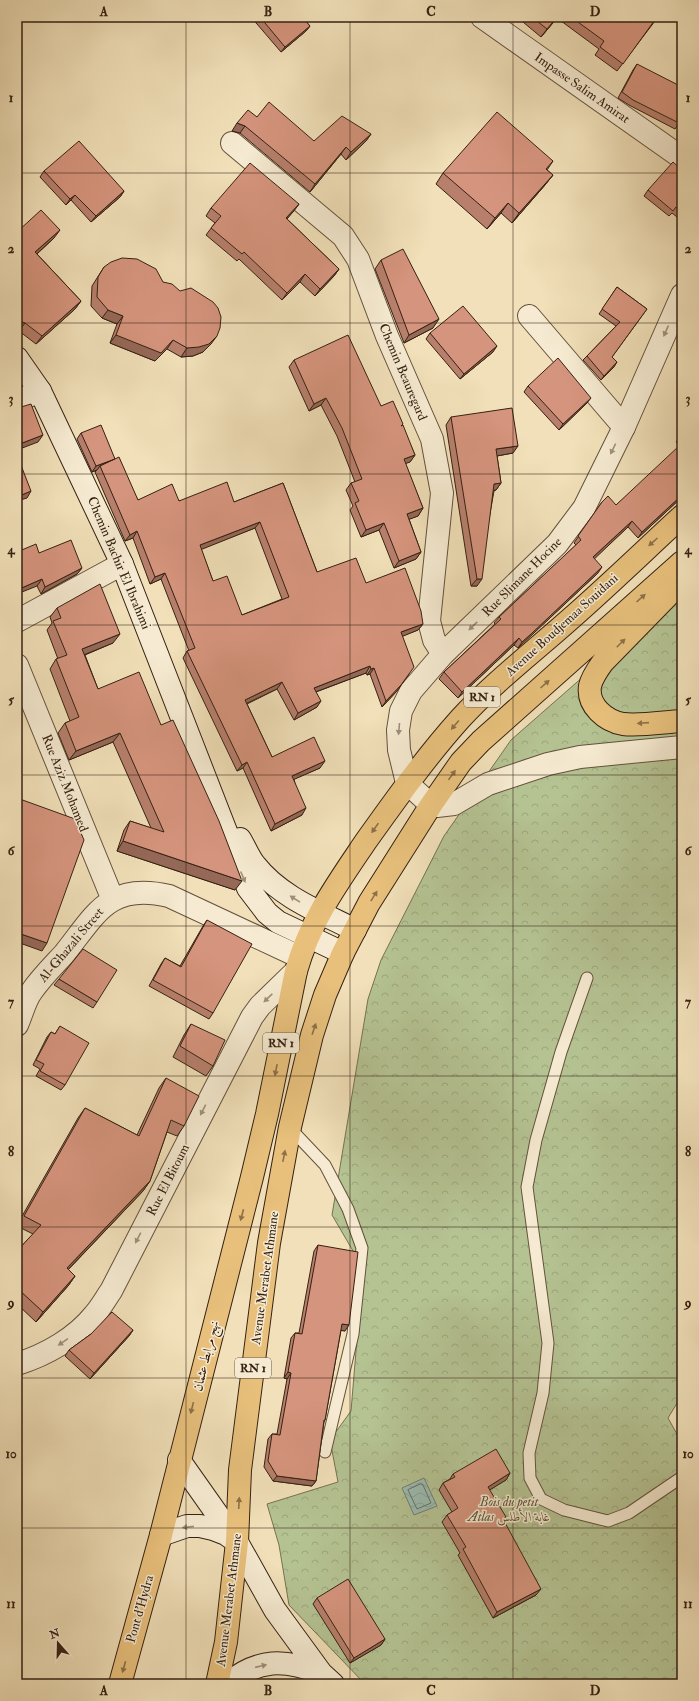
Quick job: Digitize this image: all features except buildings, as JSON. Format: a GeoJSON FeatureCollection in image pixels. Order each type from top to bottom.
{"type":"FeatureCollection","features":[{"type":"Feature","properties":{"kind":"main road","name":"Avenue Boudjemaa Souidani"},"geometry":{"type":"LineString","coordinates":[[320,912],[333,890],[407,783],[461,718],[482,697],[569,620],[682,516]]}},
{"type":"Feature","properties":{"kind":"main road","name":"RN 1"},"geometry":{"type":"LineString","coordinates":[[355,930],[369,903],[431,804],[461,762],[481,741],[682,562]]}},
{"type":"Feature","properties":{"kind":"main road"},"geometry":{"type":"LineString","coordinates":[[682,581],[603,662],[593,676],[590,687],[594,705],[600,713],[615,722],[634,724],[682,720]]}},
{"type":"Feature","properties":{"kind":"main road","name":"RN 1"},"geometry":{"type":"LineString","coordinates":[[298,964],[320,912]]}},
{"type":"Feature","properties":{"kind":"main road","name":"Avenue Merabet Athmane"},"geometry":{"type":"LineString","coordinates":[[217,1684],[226,1642],[237,1542],[240,1470],[269,1243],[290,1127],[312,1035],[325,995],[343,953],[355,930]]}},
{"type":"Feature","properties":{"kind":"main road","name":"نهج مرابط عثمان"},"geometry":{"type":"LineString","coordinates":[[161,1535],[252,1177],[267,1114],[298,964]]}},
{"type":"Feature","properties":{"kind":"main road","name":"Pont d'Hydra"},"geometry":{"type":"LineString","coordinates":[[120,1684],[161,1535]]}},
{"type":"Feature","properties":{"kind":"street","name":"Impasse Salim Amirat"},"geometry":{"type":"LineString","coordinates":[[482,17],[682,158]]}},
{"type":"Feature","properties":{"kind":"street","name":"Chemin Beauregard"},"geometry":{"type":"LineString","coordinates":[[232,143],[343,236],[358,259],[387,336],[432,439],[442,493],[429,621],[434,640],[444,654]]}},
{"type":"Feature","properties":{"kind":"street","name":"Rue Slimane Hocine"},"geometry":{"type":"LineString","coordinates":[[407,783],[399,750],[398,730],[401,710],[411,691],[444,654],[557,544],[584,508],[624,427],[682,295]]}},
{"type":"Feature","properties":{"kind":"street"},"geometry":{"type":"LineString","coordinates":[[529,316],[624,427]]}},
{"type":"Feature","properties":{"kind":"street","name":"Chemin Bachir El Ibrahimi"},"geometry":{"type":"LineString","coordinates":[[17,358],[40,391],[122,564],[248,888],[267,913],[278,922],[343,953]]}},
{"type":"Feature","properties":{"kind":"street"},"geometry":{"type":"LineString","coordinates":[[17,401],[40,391]]}},
{"type":"Feature","properties":{"kind":"street"},"geometry":{"type":"LineString","coordinates":[[17,621],[122,564]]}},
{"type":"Feature","properties":{"kind":"street","name":"Rue Aziz Mohamed"},"geometry":{"type":"LineString","coordinates":[[17,665],[113,900]]}},
{"type":"Feature","properties":{"kind":"street"},"geometry":{"type":"LineString","coordinates":[[407,783],[431,804],[445,806],[454,804],[488,784],[548,764],[594,755],[682,747]]}},
{"type":"Feature","properties":{"kind":"street","name":"Chemin Bachir El Ibrahimi"},"geometry":{"type":"LineString","coordinates":[[204,774],[254,865],[268,880],[303,904],[355,930]]}},
{"type":"Feature","properties":{"kind":"street","name":"Al-Ghazali Street"},"geometry":{"type":"LineString","coordinates":[[17,1025],[31,992],[90,919],[100,908],[113,900],[126,895],[141,892],[170,896],[298,964]]}},
{"type":"Feature","properties":{"kind":"street","name":"Rue El Bitoum"},"geometry":{"type":"LineString","coordinates":[[17,1364],[51,1350],[74,1334],[95,1314],[111,1291],[252,1017],[298,964]]}},
{"type":"Feature","properties":{"kind":"street"},"geometry":{"type":"LineString","coordinates":[[179,1460],[237,1542],[275,1610],[327,1678]]}},
{"type":"Feature","properties":{"kind":"street"},"geometry":{"type":"LineString","coordinates":[[161,1535],[186,1526],[200,1526],[214,1529],[226,1534],[237,1542]]}},
{"type":"Feature","properties":{"kind":"street"},"geometry":{"type":"LineString","coordinates":[[227,1684],[237,1675],[257,1666],[279,1663],[301,1665],[327,1678]]}},
{"type":"Feature","properties":{"kind":"lane"},"geometry":{"type":"LineString","coordinates":[[587,978],[561,1052],[536,1140],[527,1187],[548,1343],[543,1393],[529,1452],[530,1478],[541,1499],[564,1510],[608,1521],[629,1513],[682,1477]]}},
{"type":"Feature","properties":{"kind":"lane"},"geometry":{"type":"LineString","coordinates":[[290,1127],[325,1165],[348,1209],[362,1248],[354,1334],[325,1452]]}},
{"type":"Feature","properties":{"kind":"green space","name":"Bois du petit Atlas غابة الأطلس"},"geometry":{"type":"Polygon","coordinates":[[[682,590],[682,1395],[668,1418],[682,1443],[682,1684],[365,1684],[289,1605],[279,1545],[267,1504],[338,1482],[330,1440],[351,1411],[363,1268],[332,1215],[368,999],[381,960],[444,836],[511,740],[682,590]]]}},
{"type":"Feature","properties":{"kind":"water"},"geometry":{"type":"Polygon","coordinates":[[[424,1478],[437,1506],[414,1515],[402,1488],[424,1478]]]}}]}
